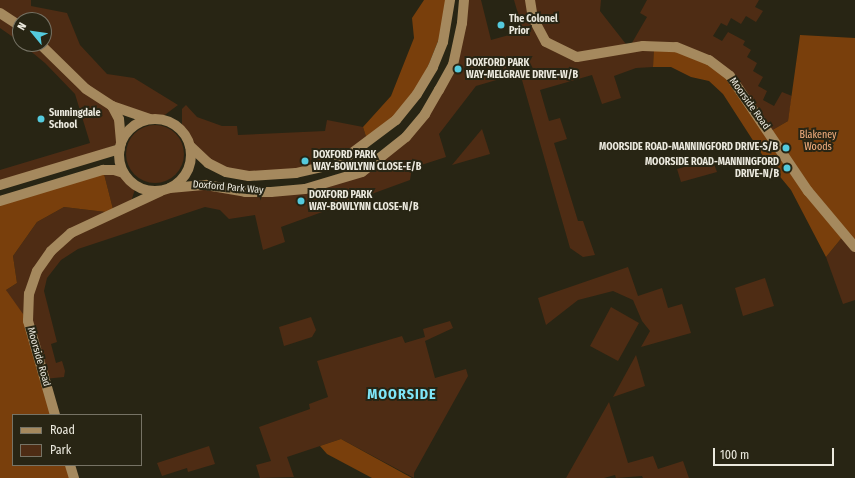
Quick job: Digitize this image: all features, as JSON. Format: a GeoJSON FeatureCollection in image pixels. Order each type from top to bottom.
{"type":"FeatureCollection","features":[{"type":"Feature","properties":{"kind":"main road","name":"Doxford Park Way"},"geometry":{"type":"LineString","coordinates":[[190,146],[214,166],[226,172],[249,176],[296,173],[321,167],[348,156],[396,120],[417,94],[433,67],[443,42],[450,0]]}},
{"type":"Feature","properties":{"kind":"main road","name":"Doxford Park Way"},"geometry":{"type":"LineString","coordinates":[[136,186],[147,190],[206,185],[245,192],[271,192],[306,189],[362,172],[406,138],[425,114],[453,65],[462,23],[464,0]]}},
{"type":"Feature","properties":{"kind":"main road","name":"Moorside Road"},"geometry":{"type":"LineString","coordinates":[[530,0],[533,18],[546,42],[577,57],[643,46],[676,47],[709,60],[730,76],[808,191],[855,247]]}},
{"type":"Feature","properties":{"kind":"main road"},"geometry":{"type":"LineString","coordinates":[[0,13],[12,21]]}},
{"type":"Feature","properties":{"kind":"main road","name":"Doxford Park Way"},"geometry":{"type":"LineString","coordinates":[[48,52],[86,89],[112,106],[150,119],[174,124],[187,137],[190,146],[190,167],[183,178],[166,189]]}},
{"type":"Feature","properties":{"kind":"main road"},"geometry":{"type":"LineString","coordinates":[[112,106],[119,119],[119,160],[124,173],[136,186],[129,206]]}},
{"type":"Feature","properties":{"kind":"main road"},"geometry":{"type":"LineString","coordinates":[[0,185],[120,146],[126,133],[138,123],[150,119]]}},
{"type":"Feature","properties":{"kind":"main road"},"geometry":{"type":"LineString","coordinates":[[0,201],[103,170],[114,170],[124,173]]}},
{"type":"Feature","properties":{"kind":"main road","name":"Moorside Road"},"geometry":{"type":"LineString","coordinates":[[55,414],[28,321],[29,294],[37,271],[56,246],[72,233],[166,189]]}},
{"type":"Feature","properties":{"kind":"main road"},"geometry":{"type":"LineString","coordinates":[[70,466],[74,478]]}},
{"type":"Feature","properties":{"kind":"green space"},"geometry":{"type":"Polygon","coordinates":[[[0,0],[31,0],[31,6],[67,13],[80,45],[107,74],[134,78],[178,105],[162,117],[150,119],[112,106],[121,143],[0,186],[0,170],[90,143],[75,94],[45,63],[32,52],[52,52],[52,12],[12,12],[12,36],[0,28],[0,0]]]}},
{"type":"Feature","properties":{"kind":"green space"},"geometry":{"type":"Polygon","coordinates":[[[424,0],[450,0],[448,16],[417,94],[368,143],[363,127],[391,96],[414,38],[412,18],[424,0]]]}},
{"type":"Feature","properties":{"kind":"green space"},"geometry":{"type":"Polygon","coordinates":[[[464,0],[481,0],[491,40],[523,31],[514,0],[601,0],[600,11],[629,48],[647,17],[640,13],[647,0],[759,0],[755,7],[763,11],[756,22],[746,16],[741,24],[731,18],[727,26],[721,23],[713,36],[722,41],[728,32],[745,41],[743,45],[751,50],[747,57],[757,63],[753,71],[763,77],[758,86],[767,91],[763,100],[774,106],[782,92],[792,96],[788,121],[769,132],[730,76],[654,47],[653,67],[636,68],[614,76],[621,98],[602,104],[592,75],[540,90],[549,121],[560,118],[567,139],[554,143],[578,221],[583,221],[595,255],[583,257],[570,248],[520,73],[476,86],[439,134],[446,157],[412,168],[410,180],[281,227],[285,242],[263,250],[255,215],[229,219],[220,210],[205,207],[78,249],[61,260],[47,278],[44,291],[57,342],[51,344],[56,363],[62,361],[65,371],[64,377],[44,379],[6,290],[17,283],[13,256],[37,222],[64,207],[114,213],[103,170],[124,173],[136,186],[130,205],[170,188],[271,192],[362,172],[406,137],[453,65],[464,0]]]}},
{"type":"Feature","properties":{"kind":"green space","name":"Blakeney Woods"},"geometry":{"type":"Polygon","coordinates":[[[800,35],[855,38],[855,247],[844,235],[826,257],[791,190],[763,156],[723,94],[709,81],[691,77],[671,67],[653,67],[654,47],[676,47],[730,76],[769,132],[788,121],[800,35]]]}},
{"type":"Feature","properties":{"kind":"green space"},"geometry":{"type":"Polygon","coordinates":[[[186,105],[197,117],[222,126],[237,126],[238,135],[325,131],[327,120],[363,127],[368,143],[296,173],[226,172],[190,146],[182,130],[182,109],[186,105]]]}},
{"type":"Feature","properties":{"kind":"green space"},"geometry":{"type":"Polygon","coordinates":[[[155,125],[171,130],[179,138],[184,154],[179,170],[171,178],[155,183],[139,178],[131,170],[126,154],[131,138],[139,130],[155,125]]]}},
{"type":"Feature","properties":{"kind":"green space"},"geometry":{"type":"Polygon","coordinates":[[[482,129],[490,154],[452,165],[482,129]]]}},
{"type":"Feature","properties":{"kind":"green space"},"geometry":{"type":"Polygon","coordinates":[[[712,159],[717,172],[681,182],[677,169],[712,159]]]}},
{"type":"Feature","properties":{"kind":"green space"},"geometry":{"type":"Polygon","coordinates":[[[103,170],[114,213],[64,207],[37,222],[13,256],[17,283],[6,290],[28,321],[55,414],[12,414],[12,466],[70,466],[74,478],[0,478],[0,201],[103,170]]]}},
{"type":"Feature","properties":{"kind":"green space"},"geometry":{"type":"Polygon","coordinates":[[[844,235],[855,247],[855,300],[843,304],[826,257],[844,235]]]}},
{"type":"Feature","properties":{"kind":"green space"},"geometry":{"type":"Polygon","coordinates":[[[628,267],[638,296],[662,288],[668,308],[682,304],[691,333],[641,347],[650,331],[642,321],[633,300],[613,291],[578,300],[546,325],[538,298],[628,267]]]}},
{"type":"Feature","properties":{"kind":"green space"},"geometry":{"type":"Polygon","coordinates":[[[765,278],[774,306],[743,316],[735,288],[765,278]]]}},
{"type":"Feature","properties":{"kind":"green space"},"geometry":{"type":"Polygon","coordinates":[[[611,307],[639,323],[618,361],[590,346],[611,307]]]}},
{"type":"Feature","properties":{"kind":"green space"},"geometry":{"type":"Polygon","coordinates":[[[311,317],[316,330],[312,337],[284,346],[279,327],[311,317]]]}},
{"type":"Feature","properties":{"kind":"green space"},"geometry":{"type":"Polygon","coordinates":[[[450,321],[453,328],[425,341],[435,378],[466,369],[468,376],[414,473],[414,478],[341,439],[287,457],[294,477],[260,478],[256,465],[271,461],[259,427],[310,409],[309,404],[328,397],[317,361],[402,336],[405,343],[425,337],[423,329],[450,321]]]}},
{"type":"Feature","properties":{"kind":"green space"},"geometry":{"type":"Polygon","coordinates":[[[636,355],[645,386],[613,397],[636,355]]]}},
{"type":"Feature","properties":{"kind":"green space"},"geometry":{"type":"Polygon","coordinates":[[[609,402],[628,463],[653,456],[658,469],[683,461],[689,478],[643,478],[642,476],[616,478],[615,475],[604,478],[566,478],[609,402]]]}},
{"type":"Feature","properties":{"kind":"green space"},"geometry":{"type":"Polygon","coordinates":[[[341,439],[412,478],[372,478],[327,454],[320,446],[341,439]]]}},
{"type":"Feature","properties":{"kind":"green space"},"geometry":{"type":"Polygon","coordinates":[[[209,446],[215,464],[188,472],[187,468],[162,476],[157,463],[209,446]]]}},
{"type":"Feature","properties":{"kind":"place","name":"The Colonel Prior"},"geometry":{"type":"Point","coordinates":[501,25]}},
{"type":"Feature","properties":{"kind":"place","name":"DOXFORD PARK WAY-MELGRAVE DRIVE-W/B"},"geometry":{"type":"Point","coordinates":[458,69]}},
{"type":"Feature","properties":{"kind":"place","name":"Sunningdale School"},"geometry":{"type":"Point","coordinates":[41,119]}},
{"type":"Feature","properties":{"kind":"place","name":"MOORSIDE ROAD-MANNINGFORD DRIVE-S/B"},"geometry":{"type":"Point","coordinates":[786,148]}},
{"type":"Feature","properties":{"kind":"place","name":"DOXFORD PARK WAY-BOWLYNN CLOSE-E/B"},"geometry":{"type":"Point","coordinates":[305,161]}},
{"type":"Feature","properties":{"kind":"place","name":"MOORSIDE ROAD-MANNINGFORD DRIVE-N/B"},"geometry":{"type":"Point","coordinates":[787,168]}},
{"type":"Feature","properties":{"kind":"place","name":"DOXFORD PARK WAY-BOWLYNN CLOSE-N/B"},"geometry":{"type":"Point","coordinates":[301,201]}},
{"type":"Feature","properties":{"kind":"district","name":"MOORSIDE"},"geometry":{"type":"Point","coordinates":[402,395]}}]}
